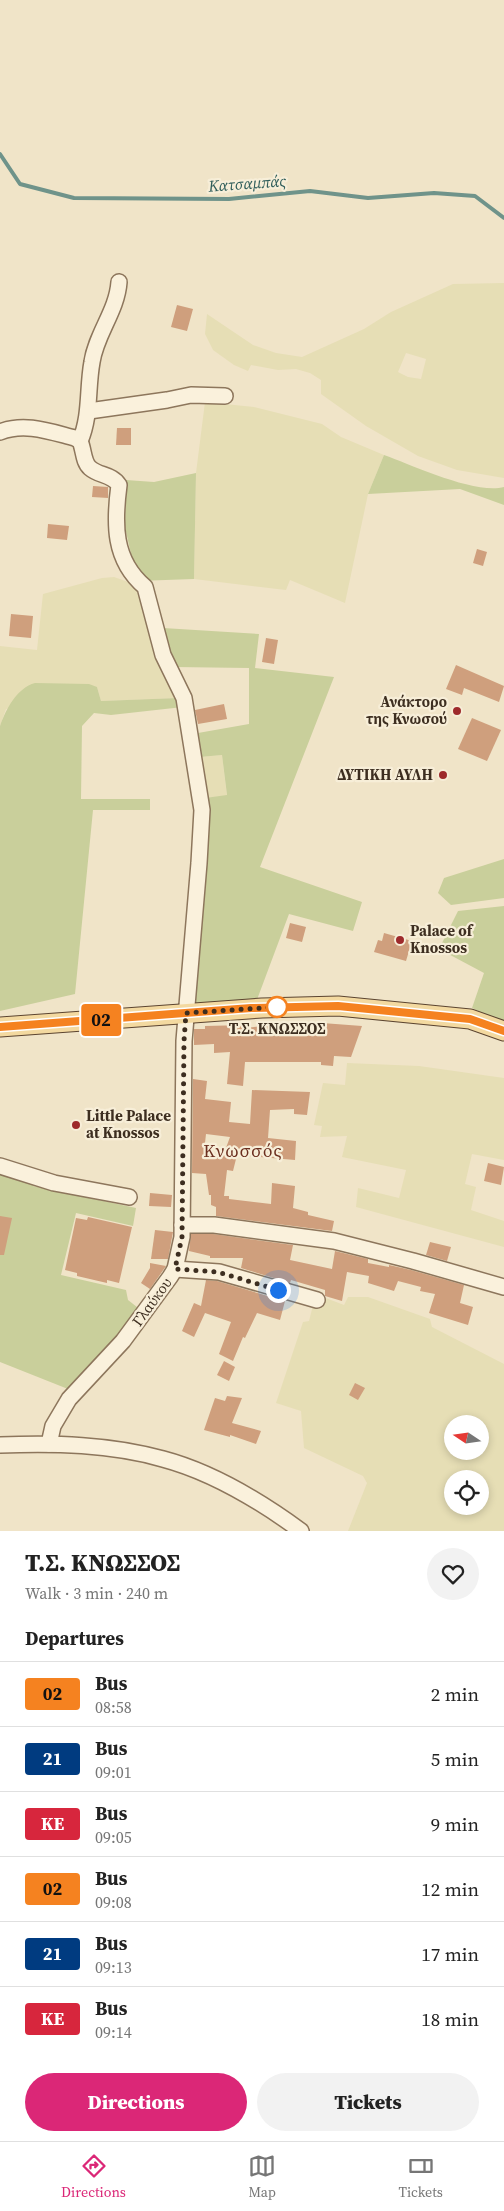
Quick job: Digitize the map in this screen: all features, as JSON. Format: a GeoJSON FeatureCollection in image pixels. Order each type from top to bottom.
{"type":"FeatureCollection","features":[{"type":"Feature","properties":{"kind":"main road"},"geometry":{"type":"LineString","coordinates":[[0,1027],[283,1006],[350,1006],[470,1019],[504,1031]]}},
{"type":"Feature","properties":{"kind":"street"},"geometry":{"type":"LineString","coordinates":[[0,432],[7,429],[32,428],[75,438],[80,441],[89,411],[92,361],[116,302],[119,282]]}},
{"type":"Feature","properties":{"kind":"street"},"geometry":{"type":"LineString","coordinates":[[89,411],[190,395],[225,396]]}},
{"type":"Feature","properties":{"kind":"street","name":"Γλαύκου"},"geometry":{"type":"LineString","coordinates":[[49,1444],[53,1426],[68,1399],[124,1341],[175,1269],[182,1237],[184,1041],[200,863],[202,810],[184,698],[163,655],[144,587],[128,569],[120,554],[116,532],[119,485],[112,478],[90,468],[84,458],[80,441]]}},
{"type":"Feature","properties":{"kind":"street"},"geometry":{"type":"LineString","coordinates":[[0,1166],[54,1182],[129,1198]]}},
{"type":"Feature","properties":{"kind":"street"},"geometry":{"type":"LineString","coordinates":[[182,1225],[214,1225],[334,1241],[504,1287]]}},
{"type":"Feature","properties":{"kind":"street"},"geometry":{"type":"LineString","coordinates":[[175,1269],[218,1272],[317,1300]]}},
{"type":"Feature","properties":{"kind":"street"},"geometry":{"type":"LineString","coordinates":[[0,1445],[49,1444],[122,1450],[181,1465],[255,1501],[301,1531]]}},
{"type":"Feature","properties":{"kind":"shaded area"},"geometry":{"type":"Polygon","coordinates":[[[504,283],[504,478],[457,470],[418,456],[366,426],[321,394],[321,380],[310,373],[296,369],[278,370],[251,365],[248,371],[234,365],[213,350],[205,334],[207,314],[253,345],[276,353],[302,357],[364,329],[391,312],[453,284],[504,283]],[[406,353],[398,372],[408,377],[421,379],[426,359],[406,353]]]}},
{"type":"Feature","properties":{"kind":"shaded area"},"geometry":{"type":"Polygon","coordinates":[[[205,402],[254,407],[322,424],[341,437],[384,455],[368,494],[345,603],[290,580],[286,590],[194,579],[196,473],[205,402]]]}},
{"type":"Feature","properties":{"kind":"shaded area"},"geometry":{"type":"Polygon","coordinates":[[[114,577],[131,583],[143,602],[157,659],[178,698],[101,701],[97,687],[6,709],[0,726],[0,646],[37,650],[43,594],[102,578],[114,577]]]}},
{"type":"Feature","properties":{"kind":"shaded area"},"geometry":{"type":"Polygon","coordinates":[[[222,755],[227,796],[205,798],[200,757],[222,755]]]}},
{"type":"Feature","properties":{"kind":"shaded area"},"geometry":{"type":"Polygon","coordinates":[[[347,1063],[419,1066],[504,1078],[504,1160],[472,1154],[465,1184],[476,1187],[471,1210],[504,1221],[504,1247],[356,1207],[358,1188],[399,1198],[406,1170],[342,1157],[347,1136],[320,1137],[322,1126],[314,1125],[323,1083],[345,1085],[347,1063]]]}},
{"type":"Feature","properties":{"kind":"shaded area"},"geometry":{"type":"Polygon","coordinates":[[[315,1297],[323,1297],[344,1305],[348,1297],[368,1297],[430,1319],[432,1327],[504,1364],[504,1531],[348,1531],[367,1483],[363,1476],[304,1448],[301,1411],[276,1403],[303,1322],[309,1321],[315,1297]]]}},
{"type":"Feature","properties":{"kind":"green space"},"geometry":{"type":"Polygon","coordinates":[[[384,455],[461,483],[477,487],[504,487],[504,505],[460,489],[368,494],[384,455]]]}},
{"type":"Feature","properties":{"kind":"green space"},"geometry":{"type":"Polygon","coordinates":[[[196,473],[194,579],[137,581],[125,527],[126,480],[154,482],[196,473]]]}},
{"type":"Feature","properties":{"kind":"green space"},"geometry":{"type":"Polygon","coordinates":[[[163,628],[259,634],[255,668],[334,677],[260,867],[362,902],[353,931],[289,914],[255,1005],[190,1004],[205,798],[227,795],[222,755],[200,757],[198,733],[249,724],[249,668],[174,667],[163,628]]]}},
{"type":"Feature","properties":{"kind":"green space"},"geometry":{"type":"Polygon","coordinates":[[[35,683],[89,684],[97,687],[101,701],[178,698],[183,707],[111,715],[94,713],[82,726],[81,799],[150,799],[150,810],[93,810],[75,994],[0,1011],[0,726],[13,700],[23,689],[35,683]]]}},
{"type":"Feature","properties":{"kind":"green space"},"geometry":{"type":"Polygon","coordinates":[[[504,859],[504,898],[451,905],[438,893],[444,878],[504,859]]]}},
{"type":"Feature","properties":{"kind":"green space"},"geometry":{"type":"Polygon","coordinates":[[[504,906],[504,1023],[472,1008],[484,973],[439,949],[458,911],[504,906]]]}},
{"type":"Feature","properties":{"kind":"green space"},"geometry":{"type":"Polygon","coordinates":[[[0,1170],[33,1182],[33,1186],[136,1208],[133,1226],[76,1213],[61,1275],[126,1290],[128,1300],[142,1311],[73,1391],[0,1362],[0,1170]]]}},
{"type":"Feature","properties":{"kind":"building"},"geometry":{"type":"Polygon","coordinates":[[[177,305],[193,309],[187,331],[171,327],[177,305]]]}},
{"type":"Feature","properties":{"kind":"building"},"geometry":{"type":"Polygon","coordinates":[[[117,428],[131,428],[131,445],[116,445],[117,428]]]}},
{"type":"Feature","properties":{"kind":"building"},"geometry":{"type":"Polygon","coordinates":[[[93,486],[108,487],[108,498],[92,497],[93,486]]]}},
{"type":"Feature","properties":{"kind":"building"},"geometry":{"type":"Polygon","coordinates":[[[48,524],[69,526],[67,540],[47,538],[48,524]]]}},
{"type":"Feature","properties":{"kind":"building"},"geometry":{"type":"Polygon","coordinates":[[[477,549],[487,552],[483,566],[473,563],[477,549]]]}},
{"type":"Feature","properties":{"kind":"building"},"geometry":{"type":"Polygon","coordinates":[[[11,614],[33,616],[31,638],[9,636],[11,614]]]}},
{"type":"Feature","properties":{"kind":"building"},"geometry":{"type":"Polygon","coordinates":[[[266,638],[278,640],[274,664],[262,662],[266,638]]]}},
{"type":"Feature","properties":{"kind":"building"},"geometry":{"type":"Polygon","coordinates":[[[456,665],[504,686],[499,702],[464,688],[462,695],[446,689],[456,665]]]}},
{"type":"Feature","properties":{"kind":"building"},"geometry":{"type":"Polygon","coordinates":[[[224,704],[227,719],[198,724],[195,710],[224,704]]]}},
{"type":"Feature","properties":{"kind":"building"},"geometry":{"type":"Polygon","coordinates":[[[472,718],[501,730],[487,761],[458,749],[472,718]]]}},
{"type":"Feature","properties":{"kind":"building"},"geometry":{"type":"Polygon","coordinates":[[[290,923],[306,927],[302,942],[286,938],[290,923]]]}},
{"type":"Feature","properties":{"kind":"building"},"geometry":{"type":"Polygon","coordinates":[[[384,933],[412,941],[406,961],[374,952],[378,940],[382,941],[384,933]]]}},
{"type":"Feature","properties":{"kind":"building"},"geometry":{"type":"Polygon","coordinates":[[[309,1022],[362,1026],[351,1057],[334,1056],[333,1066],[321,1065],[321,1062],[245,1062],[243,1086],[227,1084],[230,1052],[214,1053],[214,1044],[194,1045],[194,1029],[205,1029],[205,1026],[246,1025],[246,1028],[281,1024],[309,1025],[309,1022]]]}},
{"type":"Feature","properties":{"kind":"building"},"geometry":{"type":"Polygon","coordinates":[[[193,1079],[207,1081],[205,1099],[231,1102],[229,1122],[250,1124],[252,1090],[310,1092],[307,1115],[294,1114],[294,1109],[270,1110],[268,1138],[296,1141],[295,1160],[237,1155],[233,1171],[227,1170],[224,1196],[229,1196],[229,1199],[271,1204],[272,1183],[295,1186],[293,1208],[308,1212],[308,1215],[334,1221],[332,1231],[216,1216],[216,1207],[211,1205],[211,1195],[209,1195],[206,1174],[192,1173],[193,1079]],[[206,1134],[204,1152],[223,1156],[230,1137],[206,1134]]]}},
{"type":"Feature","properties":{"kind":"building"},"geometry":{"type":"Polygon","coordinates":[[[488,1163],[504,1167],[501,1185],[484,1181],[488,1163]]]}},
{"type":"Feature","properties":{"kind":"building"},"geometry":{"type":"Polygon","coordinates":[[[150,1193],[172,1195],[171,1207],[149,1206],[150,1193]]]}},
{"type":"Feature","properties":{"kind":"building"},"geometry":{"type":"Polygon","coordinates":[[[0,1216],[12,1218],[4,1255],[0,1255],[0,1216]]]}},
{"type":"Feature","properties":{"kind":"building"},"geometry":{"type":"Polygon","coordinates":[[[88,1217],[132,1227],[119,1283],[107,1280],[107,1283],[77,1276],[77,1273],[65,1270],[76,1218],[87,1220],[88,1217]]]}},
{"type":"Feature","properties":{"kind":"building"},"geometry":{"type":"Polygon","coordinates":[[[155,1230],[173,1232],[168,1259],[151,1259],[155,1230]]]}},
{"type":"Feature","properties":{"kind":"building"},"geometry":{"type":"Polygon","coordinates":[[[191,1234],[213,1234],[293,1245],[290,1260],[332,1269],[335,1251],[368,1259],[368,1263],[411,1270],[464,1285],[460,1303],[473,1307],[468,1325],[429,1313],[435,1294],[420,1291],[421,1287],[398,1281],[394,1291],[368,1283],[369,1276],[347,1272],[342,1301],[325,1296],[325,1290],[291,1280],[290,1283],[241,1268],[243,1258],[210,1258],[210,1256],[189,1251],[191,1234]]]}},
{"type":"Feature","properties":{"kind":"building"},"geometry":{"type":"Polygon","coordinates":[[[430,1242],[451,1247],[447,1261],[426,1255],[430,1242]]]}},
{"type":"Feature","properties":{"kind":"building"},"geometry":{"type":"Polygon","coordinates":[[[150,1263],[166,1266],[150,1289],[141,1283],[150,1268],[150,1263]]]}},
{"type":"Feature","properties":{"kind":"building"},"geometry":{"type":"Polygon","coordinates":[[[206,1280],[217,1281],[285,1301],[280,1320],[257,1313],[245,1338],[243,1337],[233,1361],[219,1354],[231,1322],[205,1313],[194,1337],[182,1331],[194,1303],[201,1306],[206,1280]]]}},
{"type":"Feature","properties":{"kind":"building"},"geometry":{"type":"Polygon","coordinates":[[[224,1361],[235,1367],[229,1381],[217,1375],[224,1361]]]}},
{"type":"Feature","properties":{"kind":"building"},"geometry":{"type":"Polygon","coordinates":[[[355,1383],[365,1388],[358,1400],[349,1395],[355,1383]]]}},
{"type":"Feature","properties":{"kind":"building"},"geometry":{"type":"Polygon","coordinates":[[[227,1396],[242,1398],[232,1423],[261,1431],[256,1444],[230,1435],[230,1437],[204,1430],[215,1398],[225,1401],[227,1396]]]}},
{"type":"Feature","properties":{"kind":"waterway","name":"Κατσαμπάς"},"geometry":{"type":"LineString","coordinates":[[0,154],[20,184],[74,198],[229,199],[310,191],[368,198],[434,193],[475,196],[504,218]]}},
{"type":"Feature","properties":{"kind":"bus line","name":"02"},"geometry":{"type":"LineString","coordinates":[[0,1027],[283,1006],[350,1006],[470,1019],[504,1031]]}},
{"type":"Feature","properties":{"kind":"place","name":"Ανάκτορο της Κνωσού"},"geometry":{"type":"Point","coordinates":[457,711]}},
{"type":"Feature","properties":{"kind":"place","name":"ΔΥΤΙΚΗ ΑΥΛΗ"},"geometry":{"type":"Point","coordinates":[443,775]}},
{"type":"Feature","properties":{"kind":"place","name":"Palace of Knossos"},"geometry":{"type":"Point","coordinates":[400,940]}},
{"type":"Feature","properties":{"kind":"place","name":"Τ.Σ. ΚΝΩΣΣΟΣ"},"geometry":{"type":"Point","coordinates":[277,1007]}},
{"type":"Feature","properties":{"kind":"place","name":"Little Palace at Knossos"},"geometry":{"type":"Point","coordinates":[76,1125]}},
{"type":"Feature","properties":{"kind":"district","name":"Κνωσσός"},"geometry":{"type":"Point","coordinates":[243,1151]}},
{"type":"Feature","properties":{"kind":"route"},"geometry":{"type":"LineString","coordinates":[[277,1007],[186,1013],[183,1108],[184,1195],[182,1237],[175,1269],[218,1272],[278,1290]]}}]}
